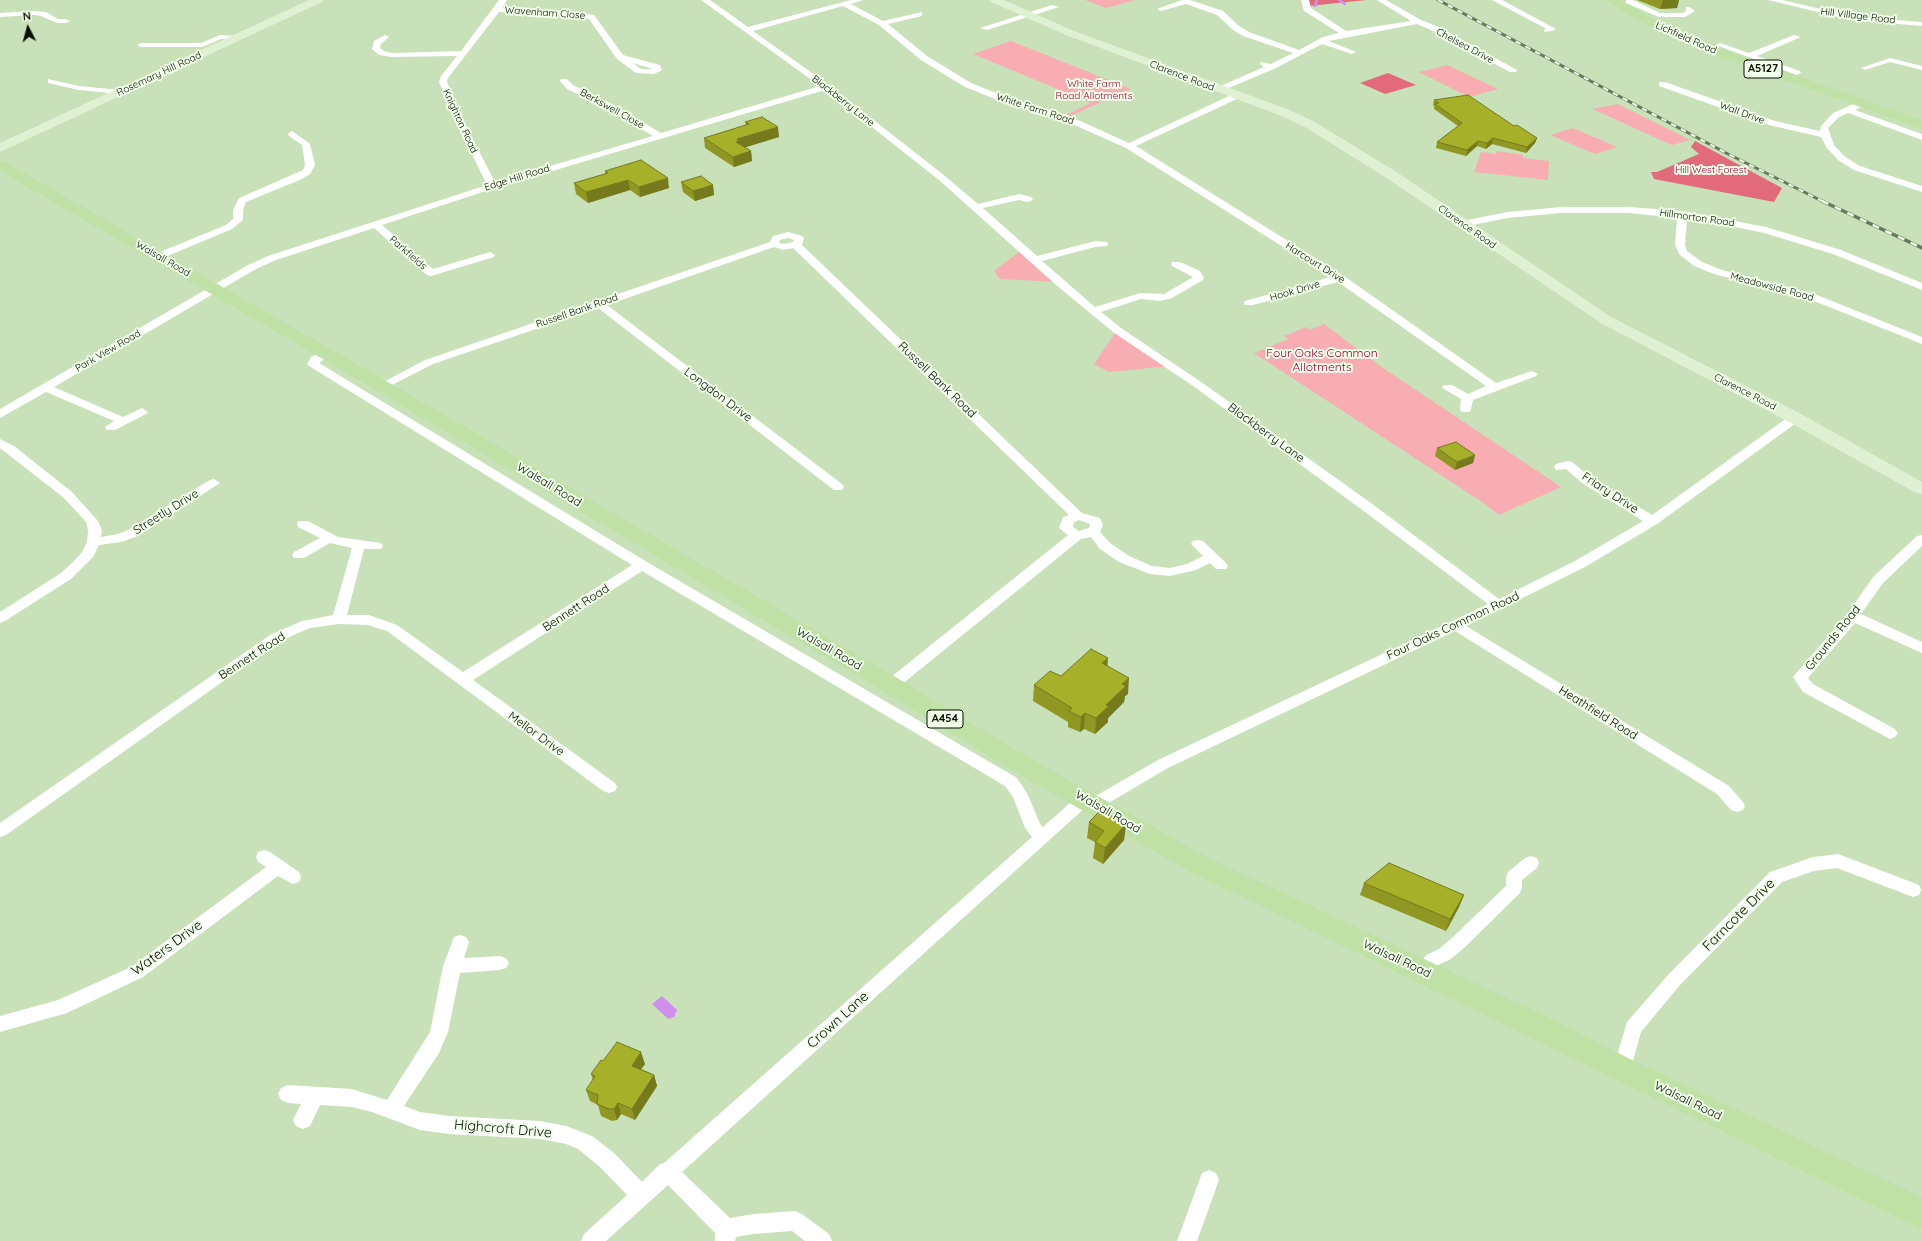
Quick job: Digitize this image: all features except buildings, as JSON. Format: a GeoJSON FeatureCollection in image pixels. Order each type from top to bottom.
{"type":"FeatureCollection","features":[{"type":"Feature","properties":{"kind":"main road","name":"Lichfield Road"},"geometry":{"type":"LineString","coordinates":[[1610,0],[1636,15],[1710,49],[1771,68],[1861,104],[1922,125]]}},
{"type":"Feature","properties":{"kind":"main road","name":"Walsall Road"},"geometry":{"type":"LineString","coordinates":[[0,166],[216,289],[382,386],[891,685],[1010,758],[1089,801],[1196,863],[1542,1028],[1622,1070],[1922,1213]]}},
{"type":"Feature","properties":{"kind":"street","name":"Rosemary Hill Road"},"geometry":{"type":"LineString","coordinates":[[0,148],[318,0]]}},
{"type":"Feature","properties":{"kind":"street","name":"Knighton Road"},"geometry":{"type":"LineString","coordinates":[[492,186],[465,132],[443,82],[444,78],[497,10],[502,0]]}},
{"type":"Feature","properties":{"kind":"street","name":"Blackberry Lane"},"geometry":{"type":"LineString","coordinates":[[705,0],[826,87],[976,207],[1093,311],[1117,330],[1200,386],[1498,605]]}},
{"type":"Feature","properties":{"kind":"street"},"geometry":{"type":"LineString","coordinates":[[746,30],[856,0]]}},
{"type":"Feature","properties":{"kind":"street","name":"Clarence Road"},"geometry":{"type":"LineString","coordinates":[[995,0],[1026,15],[1219,90],[1283,112],[1315,127],[1390,174],[1606,320],[1795,418],[1922,489]]}},
{"type":"Feature","properties":{"kind":"street"},"geometry":{"type":"LineString","coordinates":[[1305,0],[1307,9],[1345,34]]}},
{"type":"Feature","properties":{"kind":"street","name":"Chelsea Drive"},"geometry":{"type":"LineString","coordinates":[[1381,0],[1418,22],[1436,29],[1519,71]]}},
{"type":"Feature","properties":{"kind":"street"},"geometry":{"type":"LineString","coordinates":[[1498,1],[1510,0]]}},
{"type":"Feature","properties":{"kind":"street","name":"Hill Village Road"},"geometry":{"type":"LineString","coordinates":[[1772,0],[1851,18],[1922,24]]}},
{"type":"Feature","properties":{"kind":"street"},"geometry":{"type":"LineString","coordinates":[[1161,9],[1186,1],[1220,13],[1236,28],[1246,34],[1298,52]]}},
{"type":"Feature","properties":{"kind":"street"},"geometry":{"type":"LineString","coordinates":[[1498,1],[1553,29]]}},
{"type":"Feature","properties":{"kind":"street"},"geometry":{"type":"LineString","coordinates":[[1628,1],[1650,11],[1675,16],[1691,12],[1689,8]]}},
{"type":"Feature","properties":{"kind":"street","name":"White Farm Road"},"geometry":{"type":"LineString","coordinates":[[844,4],[882,23],[924,58],[968,85],[1008,101],[1064,118],[1129,146]]}},
{"type":"Feature","properties":{"kind":"street"},"geometry":{"type":"LineString","coordinates":[[984,28],[1055,7]]}},
{"type":"Feature","properties":{"kind":"street","name":"Wavenham Close"},"geometry":{"type":"LineString","coordinates":[[497,10],[568,13],[591,17],[620,58]]}},
{"type":"Feature","properties":{"kind":"street"},"geometry":{"type":"LineString","coordinates":[[1636,15],[1650,11]]}},
{"type":"Feature","properties":{"kind":"street"},"geometry":{"type":"LineString","coordinates":[[0,15],[43,14],[57,21],[66,21]]}},
{"type":"Feature","properties":{"kind":"street"},"geometry":{"type":"LineString","coordinates":[[882,23],[920,14]]}},
{"type":"Feature","properties":{"kind":"street"},"geometry":{"type":"LineString","coordinates":[[49,25],[57,21]]}},
{"type":"Feature","properties":{"kind":"street"},"geometry":{"type":"LineString","coordinates":[[1219,90],[1267,66],[1289,59],[1298,52],[1322,41],[1345,34],[1418,22]]}},
{"type":"Feature","properties":{"kind":"street"},"geometry":{"type":"LineString","coordinates":[[394,34],[385,36],[377,43],[376,49],[382,53],[392,55],[464,53]]}},
{"type":"Feature","properties":{"kind":"street"},"geometry":{"type":"LineString","coordinates":[[141,45],[202,45],[220,37],[237,38]]}},
{"type":"Feature","properties":{"kind":"street"},"geometry":{"type":"LineString","coordinates":[[1749,56],[1797,37]]}},
{"type":"Feature","properties":{"kind":"street"},"geometry":{"type":"LineString","coordinates":[[1322,41],[1357,52]]}},
{"type":"Feature","properties":{"kind":"street","name":"Lichfield Road"},"geometry":{"type":"LineString","coordinates":[[1720,45],[1749,56],[1771,68],[1797,73]]}},
{"type":"Feature","properties":{"kind":"street"},"geometry":{"type":"LineString","coordinates":[[1865,68],[1890,60],[1922,68]]}},
{"type":"Feature","properties":{"kind":"street"},"geometry":{"type":"LineString","coordinates":[[51,81],[79,88],[100,88],[120,92]]}},
{"type":"Feature","properties":{"kind":"street","name":"Berkswell Close"},"geometry":{"type":"LineString","coordinates":[[564,81],[570,87],[609,106],[660,136]]}},
{"type":"Feature","properties":{"kind":"street","name":"Wall Drive"},"geometry":{"type":"LineString","coordinates":[[1662,84],[1772,124],[1825,135]]}},
{"type":"Feature","properties":{"kind":"street","name":"Edge Hill Road"},"geometry":{"type":"LineString","coordinates":[[216,289],[252,267],[272,258],[492,186],[826,87]]}},
{"type":"Feature","properties":{"kind":"street"},"geometry":{"type":"LineString","coordinates":[[1129,146],[1236,96]]}},
{"type":"Feature","properties":{"kind":"street"},"geometry":{"type":"LineString","coordinates":[[1861,104],[1836,115],[1824,128],[1825,135],[1834,152],[1853,166],[1876,176],[1922,189]]}},
{"type":"Feature","properties":{"kind":"street"},"geometry":{"type":"LineString","coordinates":[[1847,110],[1922,137]]}},
{"type":"Feature","properties":{"kind":"street"},"geometry":{"type":"LineString","coordinates":[[158,256],[229,227],[238,220],[238,210],[242,200],[299,177],[307,172],[310,164],[306,144],[292,134]]}},
{"type":"Feature","properties":{"kind":"street","name":"Harcourt Drive"},"geometry":{"type":"LineString","coordinates":[[1129,146],[1340,278],[1496,387]]}},
{"type":"Feature","properties":{"kind":"street"},"geometry":{"type":"LineString","coordinates":[[976,207],[1019,197],[1028,198]]}},
{"type":"Feature","properties":{"kind":"street","name":"Hillmorton Road"},"geometry":{"type":"LineString","coordinates":[[1463,224],[1507,215],[1561,210],[1629,210],[1682,214],[1734,223],[1796,239],[1844,254],[1922,287]]}},
{"type":"Feature","properties":{"kind":"street","name":"Meadowside Road"},"geometry":{"type":"LineString","coordinates":[[1682,214],[1680,245],[1683,252],[1698,264],[1718,272],[1808,295],[1922,341]]}},
{"type":"Feature","properties":{"kind":"street","name":"Parkfields"},"geometry":{"type":"LineString","coordinates":[[375,224],[431,273],[490,255]]}},
{"type":"Feature","properties":{"kind":"street","name":"Russell Bank Road"},"geometry":{"type":"LineString","coordinates":[[382,386],[429,362],[598,303],[774,244],[783,247],[796,245],[1078,516],[1086,517],[1095,521],[1096,525],[1094,531]]}},
{"type":"Feature","properties":{"kind":"street"},"geometry":{"type":"LineString","coordinates":[[1035,260],[1095,244],[1103,244]]}},
{"type":"Feature","properties":{"kind":"street"},"geometry":{"type":"LineString","coordinates":[[1093,311],[1140,296],[1160,298],[1168,296],[1199,278],[1196,273],[1176,264]]}},
{"type":"Feature","properties":{"kind":"street","name":"Hook Drive"},"geometry":{"type":"LineString","coordinates":[[1249,303],[1340,278]]}},
{"type":"Feature","properties":{"kind":"street","name":"Park View Road"},"geometry":{"type":"LineString","coordinates":[[0,414],[216,289]]}},
{"type":"Feature","properties":{"kind":"street","name":"Longdon Drive"},"geometry":{"type":"LineString","coordinates":[[598,303],[838,487]]}},
{"type":"Feature","properties":{"kind":"street","name":"Walsall Road"},"geometry":{"type":"LineString","coordinates":[[326,354],[315,359],[313,364],[642,565],[1011,782],[1020,795],[1033,828],[1044,837]]}},
{"type":"Feature","properties":{"kind":"street"},"geometry":{"type":"LineString","coordinates":[[1448,387],[1466,404],[1496,387],[1532,374]]}},
{"type":"Feature","properties":{"kind":"street"},"geometry":{"type":"LineString","coordinates":[[45,387],[79,403],[107,413],[122,421]]}},
{"type":"Feature","properties":{"kind":"street"},"geometry":{"type":"LineString","coordinates":[[111,427],[142,412]]}},
{"type":"Feature","properties":{"kind":"street","name":"Four Oaks Common Road"},"geometry":{"type":"LineString","coordinates":[[1089,801],[1162,764],[1498,605],[1580,564],[1652,520],[1795,418]]}},
{"type":"Feature","properties":{"kind":"street"},"geometry":{"type":"LineString","coordinates":[[0,443],[10,449],[81,508],[92,521],[95,530],[94,542],[88,554],[66,576],[0,618]]}},
{"type":"Feature","properties":{"kind":"street","name":"Friary Drive"},"geometry":{"type":"LineString","coordinates":[[1567,464],[1586,480],[1652,520]]}},
{"type":"Feature","properties":{"kind":"street","name":"Streetly Drive"},"geometry":{"type":"LineString","coordinates":[[94,542],[121,538],[133,533],[214,483]]}},
{"type":"Feature","properties":{"kind":"street"},"geometry":{"type":"LineString","coordinates":[[1078,516],[1068,520],[1066,528],[1078,535]]}},
{"type":"Feature","properties":{"kind":"street"},"geometry":{"type":"LineString","coordinates":[[303,524],[334,540],[359,545],[376,546]]}},
{"type":"Feature","properties":{"kind":"street"},"geometry":{"type":"LineString","coordinates":[[891,685],[1078,535],[1091,533],[1094,531],[1105,546],[1124,559],[1150,570],[1172,576],[1211,557]]}},
{"type":"Feature","properties":{"kind":"street"},"geometry":{"type":"LineString","coordinates":[[299,555],[329,538]]}},
{"type":"Feature","properties":{"kind":"street","name":"Grounds Road"},"geometry":{"type":"LineString","coordinates":[[1890,733],[1808,688],[1800,677],[1853,616],[1878,580],[1922,539]]}},
{"type":"Feature","properties":{"kind":"street"},"geometry":{"type":"LineString","coordinates":[[1198,544],[1221,566]]}},
{"type":"Feature","properties":{"kind":"street"},"geometry":{"type":"LineString","coordinates":[[339,619],[359,545]]}},
{"type":"Feature","properties":{"kind":"street","name":"Bennett Road"},"geometry":{"type":"LineString","coordinates":[[0,830],[275,638],[307,624],[339,619],[369,620],[392,628],[463,680],[642,565]]}},
{"type":"Feature","properties":{"kind":"street"},"geometry":{"type":"LineString","coordinates":[[1853,616],[1922,648]]}},
{"type":"Feature","properties":{"kind":"street","name":"Heathfield Road"},"geometry":{"type":"LineString","coordinates":[[1454,625],[1723,790],[1737,806]]}},
{"type":"Feature","properties":{"kind":"street","name":"Mellor Drive"},"geometry":{"type":"LineString","coordinates":[[463,680],[481,695],[609,788]]}},
{"type":"Feature","properties":{"kind":"street","name":"Crown Lane"},"geometry":{"type":"LineString","coordinates":[[591,1241],[642,1196],[667,1171],[1044,837],[1089,801]]}},
{"type":"Feature","properties":{"kind":"street","name":"Farncote Drive"},"geometry":{"type":"LineString","coordinates":[[1622,1070],[1633,1028],[1674,980],[1776,877],[1813,864],[1838,861],[1913,890]]}},
{"type":"Feature","properties":{"kind":"street","name":"Waters Drive"},"geometry":{"type":"LineString","coordinates":[[0,1024],[61,1007],[137,972],[271,862],[293,877]]}},
{"type":"Feature","properties":{"kind":"street"},"geometry":{"type":"LineString","coordinates":[[1424,972],[1432,960],[1445,954],[1459,942],[1514,888],[1514,877],[1530,863]]}},
{"type":"Feature","properties":{"kind":"street"},"geometry":{"type":"LineString","coordinates":[[391,1110],[432,1047],[439,1032],[452,966],[460,942]]}},
{"type":"Feature","properties":{"kind":"street"},"geometry":{"type":"LineString","coordinates":[[452,966],[500,963]]}},
{"type":"Feature","properties":{"kind":"street","name":"Highcroft Drive"},"geometry":{"type":"LineString","coordinates":[[288,1094],[352,1098],[372,1103],[420,1121],[449,1125],[540,1130],[566,1135],[585,1142],[607,1160],[642,1196]]}},
{"type":"Feature","properties":{"kind":"street"},"geometry":{"type":"LineString","coordinates":[[303,1120],[314,1096]]}},
{"type":"Feature","properties":{"kind":"street"},"geometry":{"type":"LineString","coordinates":[[667,1171],[726,1235],[753,1224],[795,1221],[822,1241]]}},
{"type":"Feature","properties":{"kind":"street"},"geometry":{"type":"LineString","coordinates":[[1187,1241],[1210,1180]]}},
{"type":"Feature","properties":{"kind":"green space"},"geometry":{"type":"Polygon","coordinates":[[[1085,0],[1135,0],[1106,8],[1085,0]]]}},
{"type":"Feature","properties":{"kind":"green space"},"geometry":{"type":"Polygon","coordinates":[[[1308,0],[1366,0],[1309,6],[1308,0]]]}},
{"type":"Feature","properties":{"kind":"green space","name":"White Farm Road Allotments"},"geometry":{"type":"Polygon","coordinates":[[[1011,41],[1131,89],[1070,116],[1066,115],[1091,103],[973,54],[1011,41]]]}},
{"type":"Feature","properties":{"kind":"green space"},"geometry":{"type":"Polygon","coordinates":[[[1447,65],[1498,89],[1469,97],[1419,72],[1447,65]]]}},
{"type":"Feature","properties":{"kind":"green space"},"geometry":{"type":"Polygon","coordinates":[[[1388,73],[1416,85],[1385,94],[1360,83],[1388,73]]]}},
{"type":"Feature","properties":{"kind":"green space"},"geometry":{"type":"Polygon","coordinates":[[[1618,104],[1690,140],[1672,145],[1592,109],[1618,104]]]}},
{"type":"Feature","properties":{"kind":"green space"},"geometry":{"type":"Polygon","coordinates":[[[1573,128],[1617,147],[1595,154],[1550,135],[1573,128]]]}},
{"type":"Feature","properties":{"kind":"green space","name":"Hill West Forest"},"geometry":{"type":"Polygon","coordinates":[[[1695,141],[1782,188],[1774,202],[1654,179],[1651,172],[1657,172],[1699,154],[1691,147],[1695,141]]]}},
{"type":"Feature","properties":{"kind":"green space"},"geometry":{"type":"Polygon","coordinates":[[[1497,151],[1523,155],[1523,158],[1549,161],[1548,180],[1474,172],[1481,152],[1496,154],[1497,151]]]}},
{"type":"Feature","properties":{"kind":"green space"},"geometry":{"type":"Polygon","coordinates":[[[1023,249],[1059,282],[1000,279],[994,271],[1023,249]]]}},
{"type":"Feature","properties":{"kind":"green space","name":"Four Oaks Common Allotments"},"geometry":{"type":"Polygon","coordinates":[[[1324,324],[1383,368],[1561,487],[1499,515],[1485,504],[1254,353],[1288,339],[1284,336],[1306,327],[1310,330],[1324,324]]]}},
{"type":"Feature","properties":{"kind":"green space"},"geometry":{"type":"Polygon","coordinates":[[[1117,330],[1170,366],[1109,372],[1094,364],[1117,330]]]}},
{"type":"Feature","properties":{"kind":"shaded area"},"geometry":{"type":"Polygon","coordinates":[[[662,996],[677,1010],[674,1017],[668,1019],[652,1004],[662,996]]]}},
{"type":"Feature","properties":{"kind":"waterway"},"geometry":{"type":"LineString","coordinates":[[1315,6],[1317,0]]}},
{"type":"Feature","properties":{"kind":"waterway"},"geometry":{"type":"LineString","coordinates":[[1339,0],[1345,4]]}},
{"type":"Feature","properties":{"kind":"railway"},"geometry":{"type":"LineString","coordinates":[[1438,0],[1728,154],[1822,201]]}},
{"type":"Feature","properties":{"kind":"railway"},"geometry":{"type":"LineString","coordinates":[[1822,201],[1922,248]]}}]}
